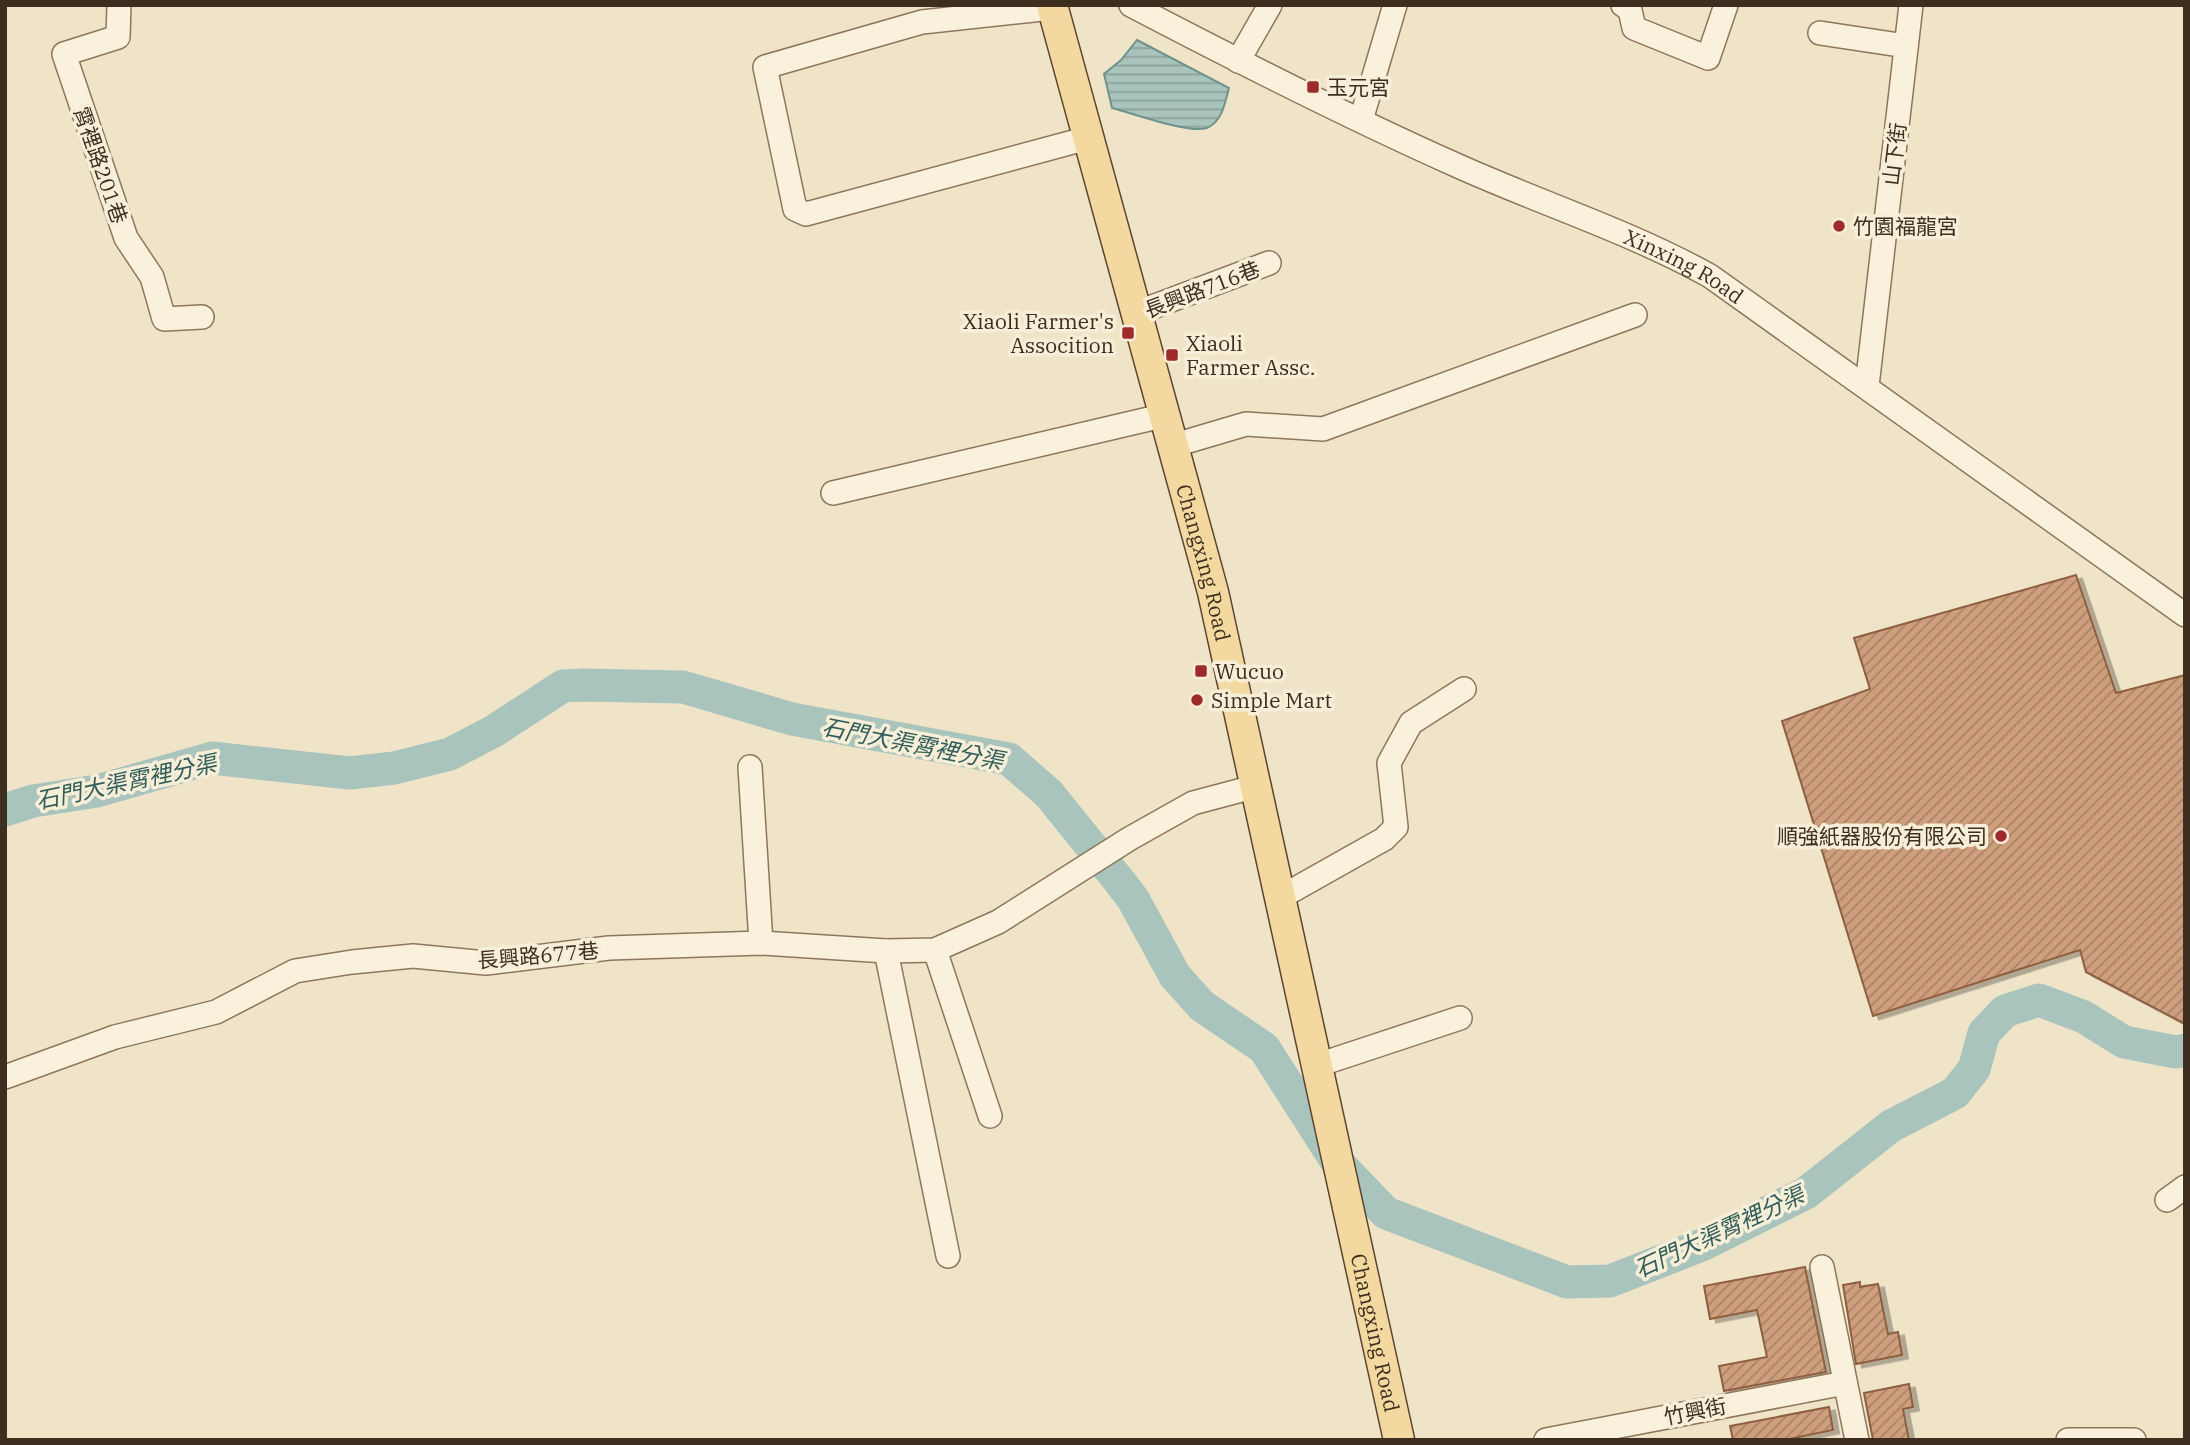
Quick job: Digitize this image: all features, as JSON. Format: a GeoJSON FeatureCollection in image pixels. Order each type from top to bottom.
{"type":"FeatureCollection","features":[{"type":"Feature","properties":{"kind":"main road","name":"Changxing Road"},"geometry":{"type":"LineString","coordinates":[[1052,6],[1135,314],[1175,445],[1213,592],[1399,1440]]}},
{"type":"Feature","properties":{"kind":"street","name":"霄裡路201巷"},"geometry":{"type":"LineString","coordinates":[[119,5],[118,37],[64,54],[126,238],[152,277],[164,318],[202,317]]}},
{"type":"Feature","properties":{"kind":"street","name":"Xinxing Road"},"geometry":{"type":"LineString","coordinates":[[1131,5],[1238,61],[1455,165],[1672,255],[1710,276],[2185,615]]}},
{"type":"Feature","properties":{"kind":"street"},"geometry":{"type":"LineString","coordinates":[[1238,61],[1270,5]]}},
{"type":"Feature","properties":{"kind":"street"},"geometry":{"type":"LineString","coordinates":[[1362,120],[1395,5]]}},
{"type":"Feature","properties":{"kind":"street"},"geometry":{"type":"LineString","coordinates":[[1629,7],[1634,29],[1708,58],[1726,5]]}},
{"type":"Feature","properties":{"kind":"street","name":"山下街"},"geometry":{"type":"LineString","coordinates":[[1867,386],[1911,5]]}},
{"type":"Feature","properties":{"kind":"street"},"geometry":{"type":"LineString","coordinates":[[1052,6],[922,22],[765,68],[795,209],[806,214],[1088,138]]}},
{"type":"Feature","properties":{"kind":"street"},"geometry":{"type":"LineString","coordinates":[[1820,33],[1906,46]]}},
{"type":"Feature","properties":{"kind":"street","name":"長興路716巷"},"geometry":{"type":"LineString","coordinates":[[1135,314],[1269,263]]}},
{"type":"Feature","properties":{"kind":"street"},"geometry":{"type":"LineString","coordinates":[[1175,445],[1246,424],[1323,429],[1635,315]]}},
{"type":"Feature","properties":{"kind":"street"},"geometry":{"type":"LineString","coordinates":[[833,493],[1166,415]]}},
{"type":"Feature","properties":{"kind":"street"},"geometry":{"type":"LineString","coordinates":[[1281,897],[1384,839],[1396,827],[1389,763],[1411,723],[1464,689]]}},
{"type":"Feature","properties":{"kind":"street"},"geometry":{"type":"LineString","coordinates":[[750,767],[761,943]]}},
{"type":"Feature","properties":{"kind":"street","name":"長興路677巷"},"geometry":{"type":"LineString","coordinates":[[5,1077],[115,1037],[216,1012],[295,971],[412,956],[486,963],[608,948],[761,943],[886,951],[935,950],[998,922],[1129,839],[1193,803],[1257,786]]}},
{"type":"Feature","properties":{"kind":"street"},"geometry":{"type":"LineString","coordinates":[[935,950],[990,1116]]}},
{"type":"Feature","properties":{"kind":"street"},"geometry":{"type":"LineString","coordinates":[[886,951],[948,1256]]}},
{"type":"Feature","properties":{"kind":"street"},"geometry":{"type":"LineString","coordinates":[[1318,1065],[1460,1018]]}},
{"type":"Feature","properties":{"kind":"street"},"geometry":{"type":"LineString","coordinates":[[1822,1268],[1857,1440]]}},
{"type":"Feature","properties":{"kind":"street","name":"竹興街"},"geometry":{"type":"LineString","coordinates":[[1546,1440],[1845,1383]]}},
{"type":"Feature","properties":{"kind":"street"},"geometry":{"type":"LineString","coordinates":[[2068,1440],[2134,1440]]}},
{"type":"Feature","properties":{"kind":"water"},"geometry":{"type":"Polygon","coordinates":[[[1137,40],[1229,88],[1223,110],[1214,124],[1201,129],[1190,129],[1112,108],[1104,74],[1121,60],[1137,40]]]}},
{"type":"Feature","properties":{"kind":"building","name":"順強紙器股份有限公司"},"geometry":{"type":"Polygon","coordinates":[[[2076,575],[2116,693],[2185,675],[2185,1024],[2086,972],[2080,950],[1873,1016],[1782,721],[1870,689],[1854,638],[2076,575]]]}},
{"type":"Feature","properties":{"kind":"building"},"geometry":{"type":"Polygon","coordinates":[[[1805,1267],[1826,1372],[1724,1391],[1719,1366],[1767,1357],[1757,1310],[1710,1319],[1704,1286],[1805,1267]]]}},
{"type":"Feature","properties":{"kind":"building"},"geometry":{"type":"Polygon","coordinates":[[[1860,1282],[1860,1287],[1878,1284],[1888,1334],[1898,1332],[1902,1355],[1856,1364],[1843,1285],[1860,1282]]]}},
{"type":"Feature","properties":{"kind":"building"},"geometry":{"type":"Polygon","coordinates":[[[1909,1384],[1913,1407],[1903,1409],[1909,1440],[1873,1440],[1864,1393],[1909,1384]]]}},
{"type":"Feature","properties":{"kind":"building"},"geometry":{"type":"Polygon","coordinates":[[[1829,1407],[1833,1430],[1784,1440],[1733,1440],[1730,1426],[1829,1407]]]}},
{"type":"Feature","properties":{"kind":"waterway","name":"石門大渠霄裡分渠"},"geometry":{"type":"LineString","coordinates":[[5,810],[33,801],[97,791],[212,758],[350,773],[394,768],[450,754],[494,731],[563,686],[582,685],[683,687],[792,719],[1009,759],[1049,794],[1120,882],[1133,899],[1175,976],[1202,1006],[1264,1048],[1337,1162],[1386,1213],[1567,1282],[1610,1281],[1702,1245],[1806,1193],[1891,1126],[1955,1093],[1974,1069],[1984,1033],[2005,1011],[2039,1000],[2084,1017],[2124,1042],[2176,1052],[2185,1050]]}},
{"type":"Feature","properties":{"kind":"place","name":"玉元宮"},"geometry":{"type":"Point","coordinates":[1313,87]}},
{"type":"Feature","properties":{"kind":"place","name":"竹園福龍宮"},"geometry":{"type":"Point","coordinates":[1839,226]}},
{"type":"Feature","properties":{"kind":"place","name":"Xiaoli Farmer's Assocition"},"geometry":{"type":"Point","coordinates":[1128,333]}},
{"type":"Feature","properties":{"kind":"place","name":"Xiaoli Farmer Assc."},"geometry":{"type":"Point","coordinates":[1172,355]}},
{"type":"Feature","properties":{"kind":"place","name":"Wucuo"},"geometry":{"type":"Point","coordinates":[1201,671]}},
{"type":"Feature","properties":{"kind":"place","name":"Simple Mart"},"geometry":{"type":"Point","coordinates":[1197,700]}},
{"type":"Feature","properties":{"kind":"place","name":"順強紙器股份有限公司"},"geometry":{"type":"Point","coordinates":[2001,836]}}]}
